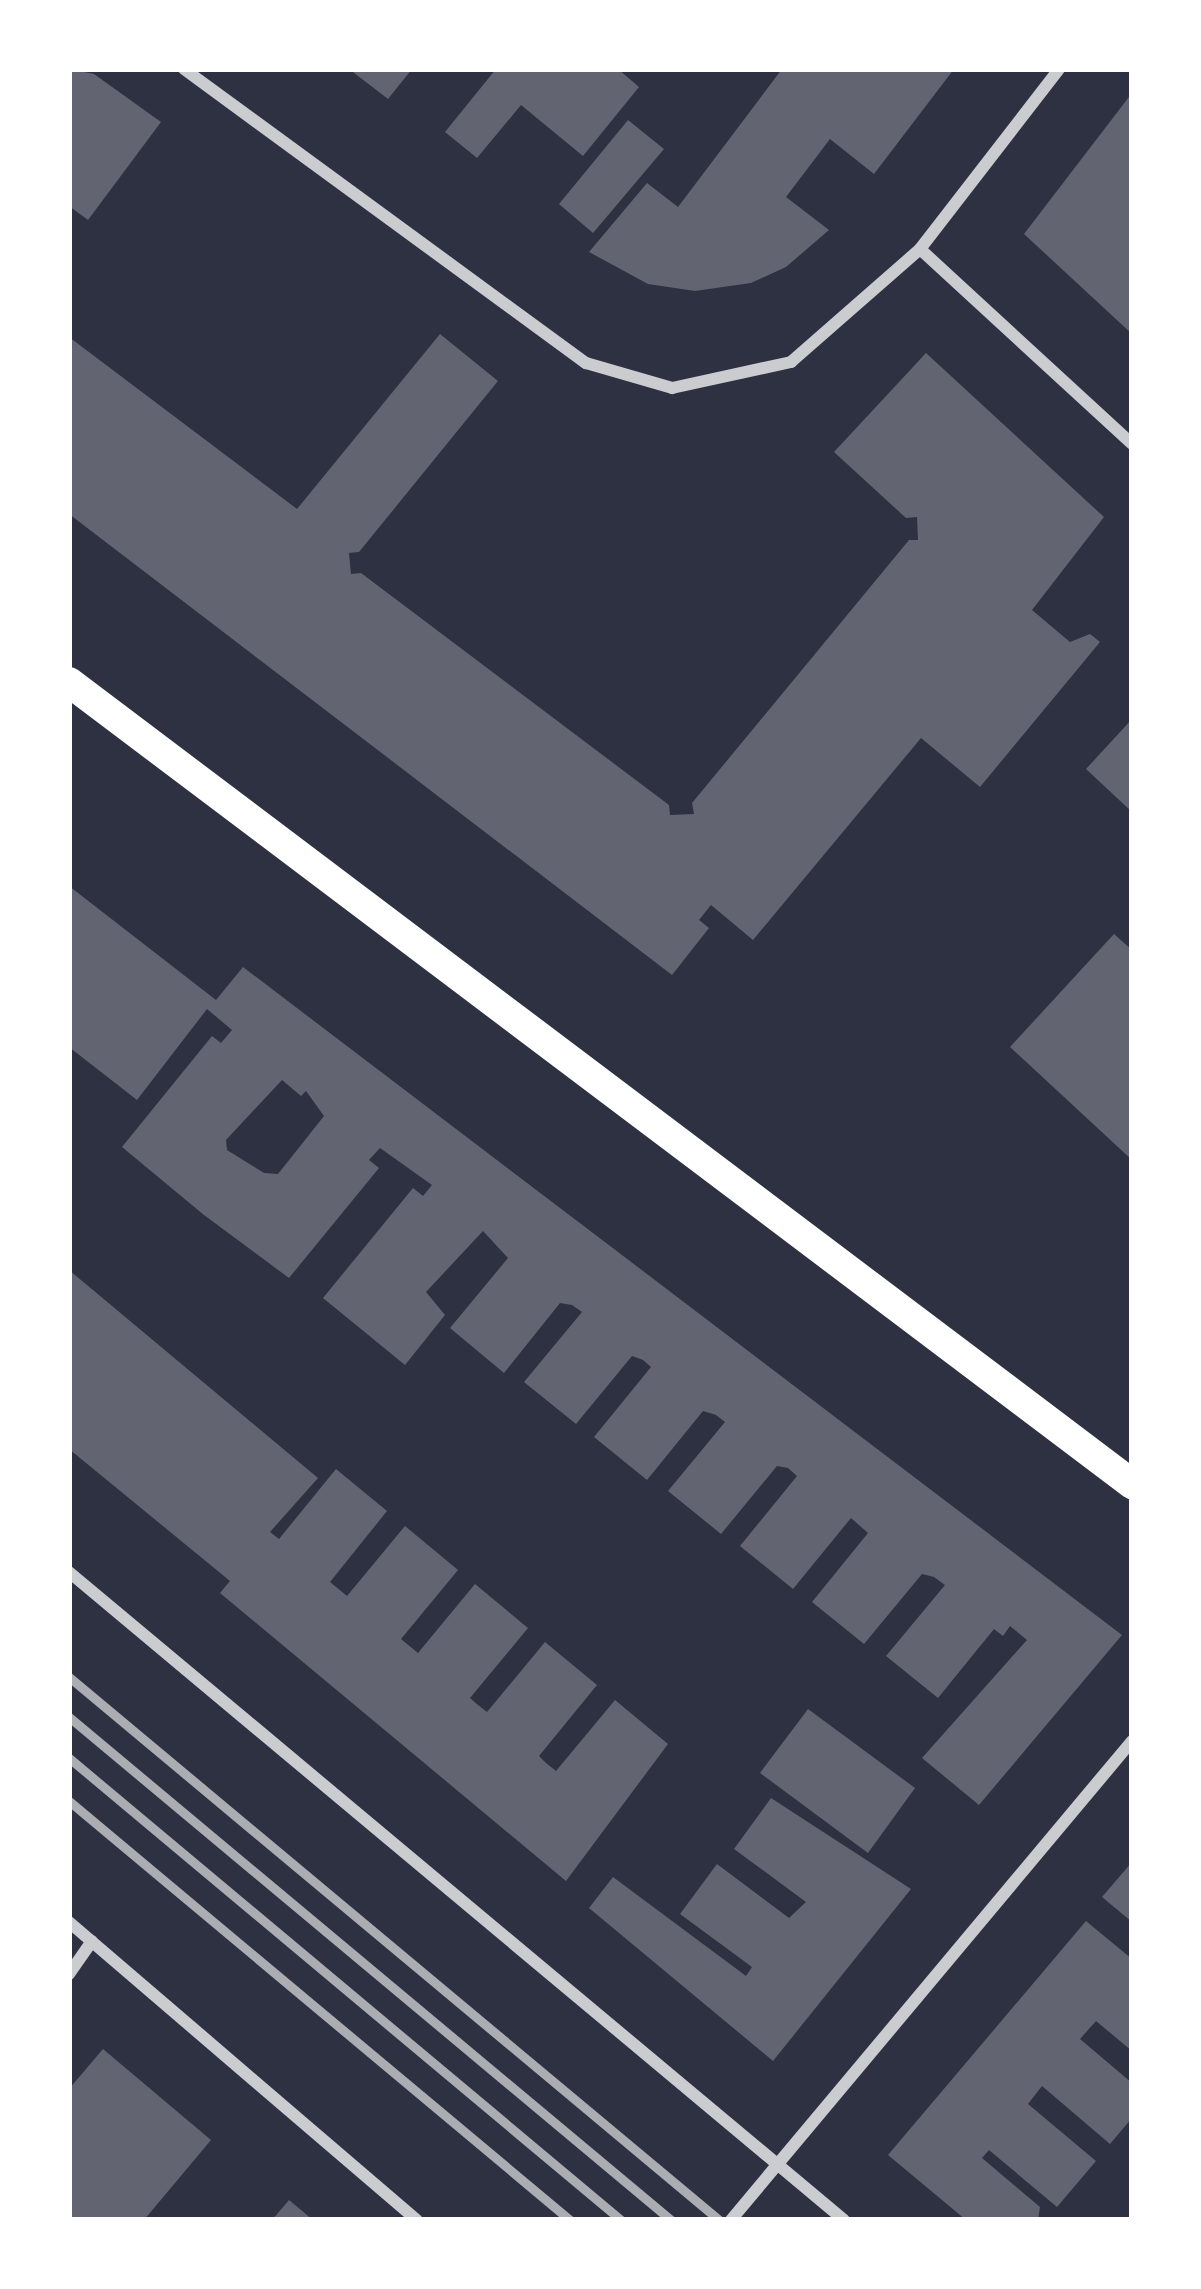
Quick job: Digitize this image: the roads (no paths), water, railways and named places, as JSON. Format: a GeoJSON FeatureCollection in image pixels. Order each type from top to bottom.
{"type":"FeatureCollection","features":[{"type":"Feature","properties":{"kind":"main road"},"geometry":{"type":"LineString","coordinates":[[69,682],[1132,1484]]}},
{"type":"Feature","properties":{"kind":"street"},"geometry":{"type":"LineString","coordinates":[[184,69],[586,363],[672,388],[791,362],[920,249],[1059,69]]}},
{"type":"Feature","properties":{"kind":"street"},"geometry":{"type":"LineString","coordinates":[[920,249],[1132,444]]}},
{"type":"Feature","properties":{"kind":"street"},"geometry":{"type":"LineString","coordinates":[[69,1572],[844,2220]]}},
{"type":"Feature","properties":{"kind":"street"},"geometry":{"type":"LineString","coordinates":[[731,2220],[1132,1741]]}},
{"type":"Feature","properties":{"kind":"street"},"geometry":{"type":"LineString","coordinates":[[69,1922],[417,2220]]}},
{"type":"Feature","properties":{"kind":"street"},"geometry":{"type":"LineString","coordinates":[[69,1974],[92,1941]]}},
{"type":"Feature","properties":{"kind":"railway"},"geometry":{"type":"LineString","coordinates":[[69,1677],[719,2220]]}},
{"type":"Feature","properties":{"kind":"railway"},"geometry":{"type":"LineString","coordinates":[[69,1717],[671,2220]]}},
{"type":"Feature","properties":{"kind":"railway"},"geometry":{"type":"LineString","coordinates":[[69,1758],[621,2220]]}},
{"type":"Feature","properties":{"kind":"railway"},"geometry":{"type":"LineString","coordinates":[[69,1801],[570,2220]]}}]}
